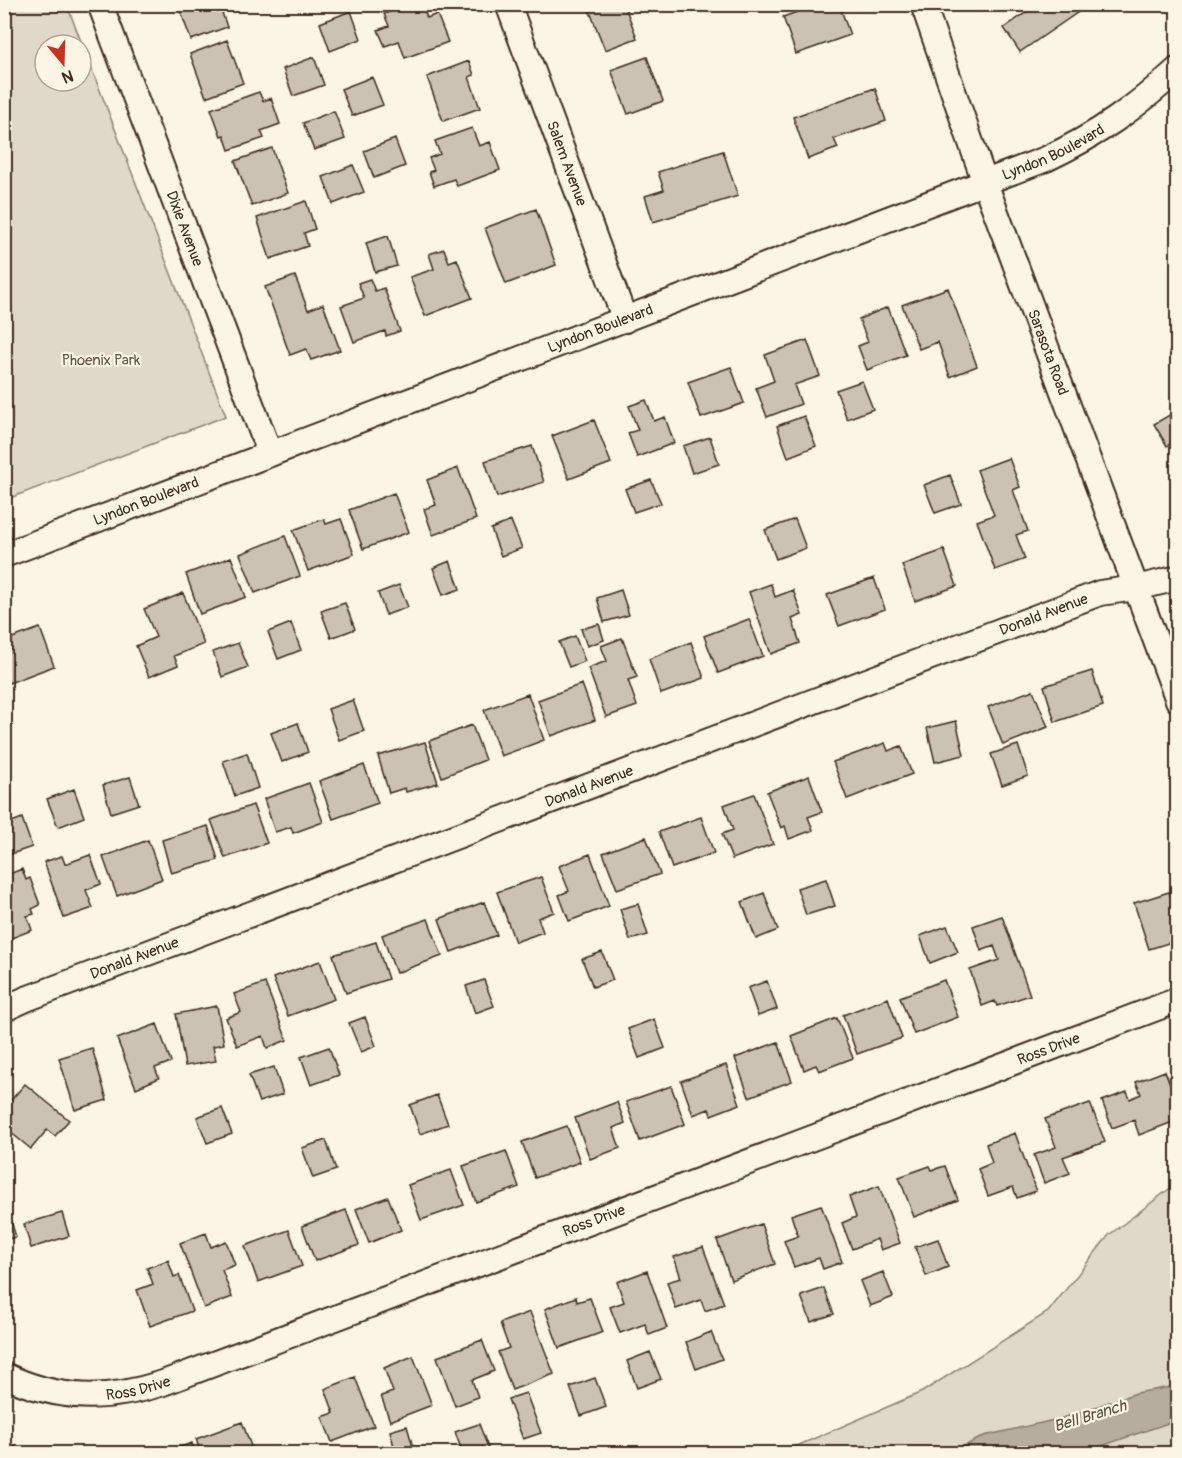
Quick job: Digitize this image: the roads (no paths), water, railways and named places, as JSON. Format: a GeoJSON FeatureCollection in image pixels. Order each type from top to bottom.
{"type":"FeatureCollection","features":[{"type":"Feature","properties":{"kind":"street","name":"Dixie Avenue"},"geometry":{"type":"LineString","coordinates":[[100,4],[270,454]]}},
{"type":"Feature","properties":{"kind":"street","name":"Salem Avenue"},"geometry":{"type":"LineString","coordinates":[[508,4],[625,320]]}},
{"type":"Feature","properties":{"kind":"street","name":"Sarasota Road"},"geometry":{"type":"LineString","coordinates":[[923,4],[985,183],[1178,700]]}},
{"type":"Feature","properties":{"kind":"street","name":"Lyndon Boulevard"},"geometry":{"type":"LineString","coordinates":[[4,555],[1046,159],[1077,145],[1116,121],[1143,101],[1178,69]]}},
{"type":"Feature","properties":{"kind":"street","name":"Donald Avenue"},"geometry":{"type":"LineString","coordinates":[[4,1009],[1100,593],[1178,579]]}},
{"type":"Feature","properties":{"kind":"street","name":"Ross Drive"},"geometry":{"type":"LineString","coordinates":[[4,1375],[27,1385],[64,1395],[95,1396],[134,1392],[163,1383],[1178,1000]]}},
{"type":"Feature","properties":{"kind":"water","name":"Bell Branch"},"geometry":{"type":"Polygon","coordinates":[[[1177,1386],[1177,1420],[1081,1453],[951,1453],[984,1436],[1063,1418],[1136,1393],[1177,1386]]]}},
{"type":"Feature","properties":{"kind":"park label","name":"Phoenix Park"},"geometry":{"type":"Point","coordinates":[101,360]}}]}
